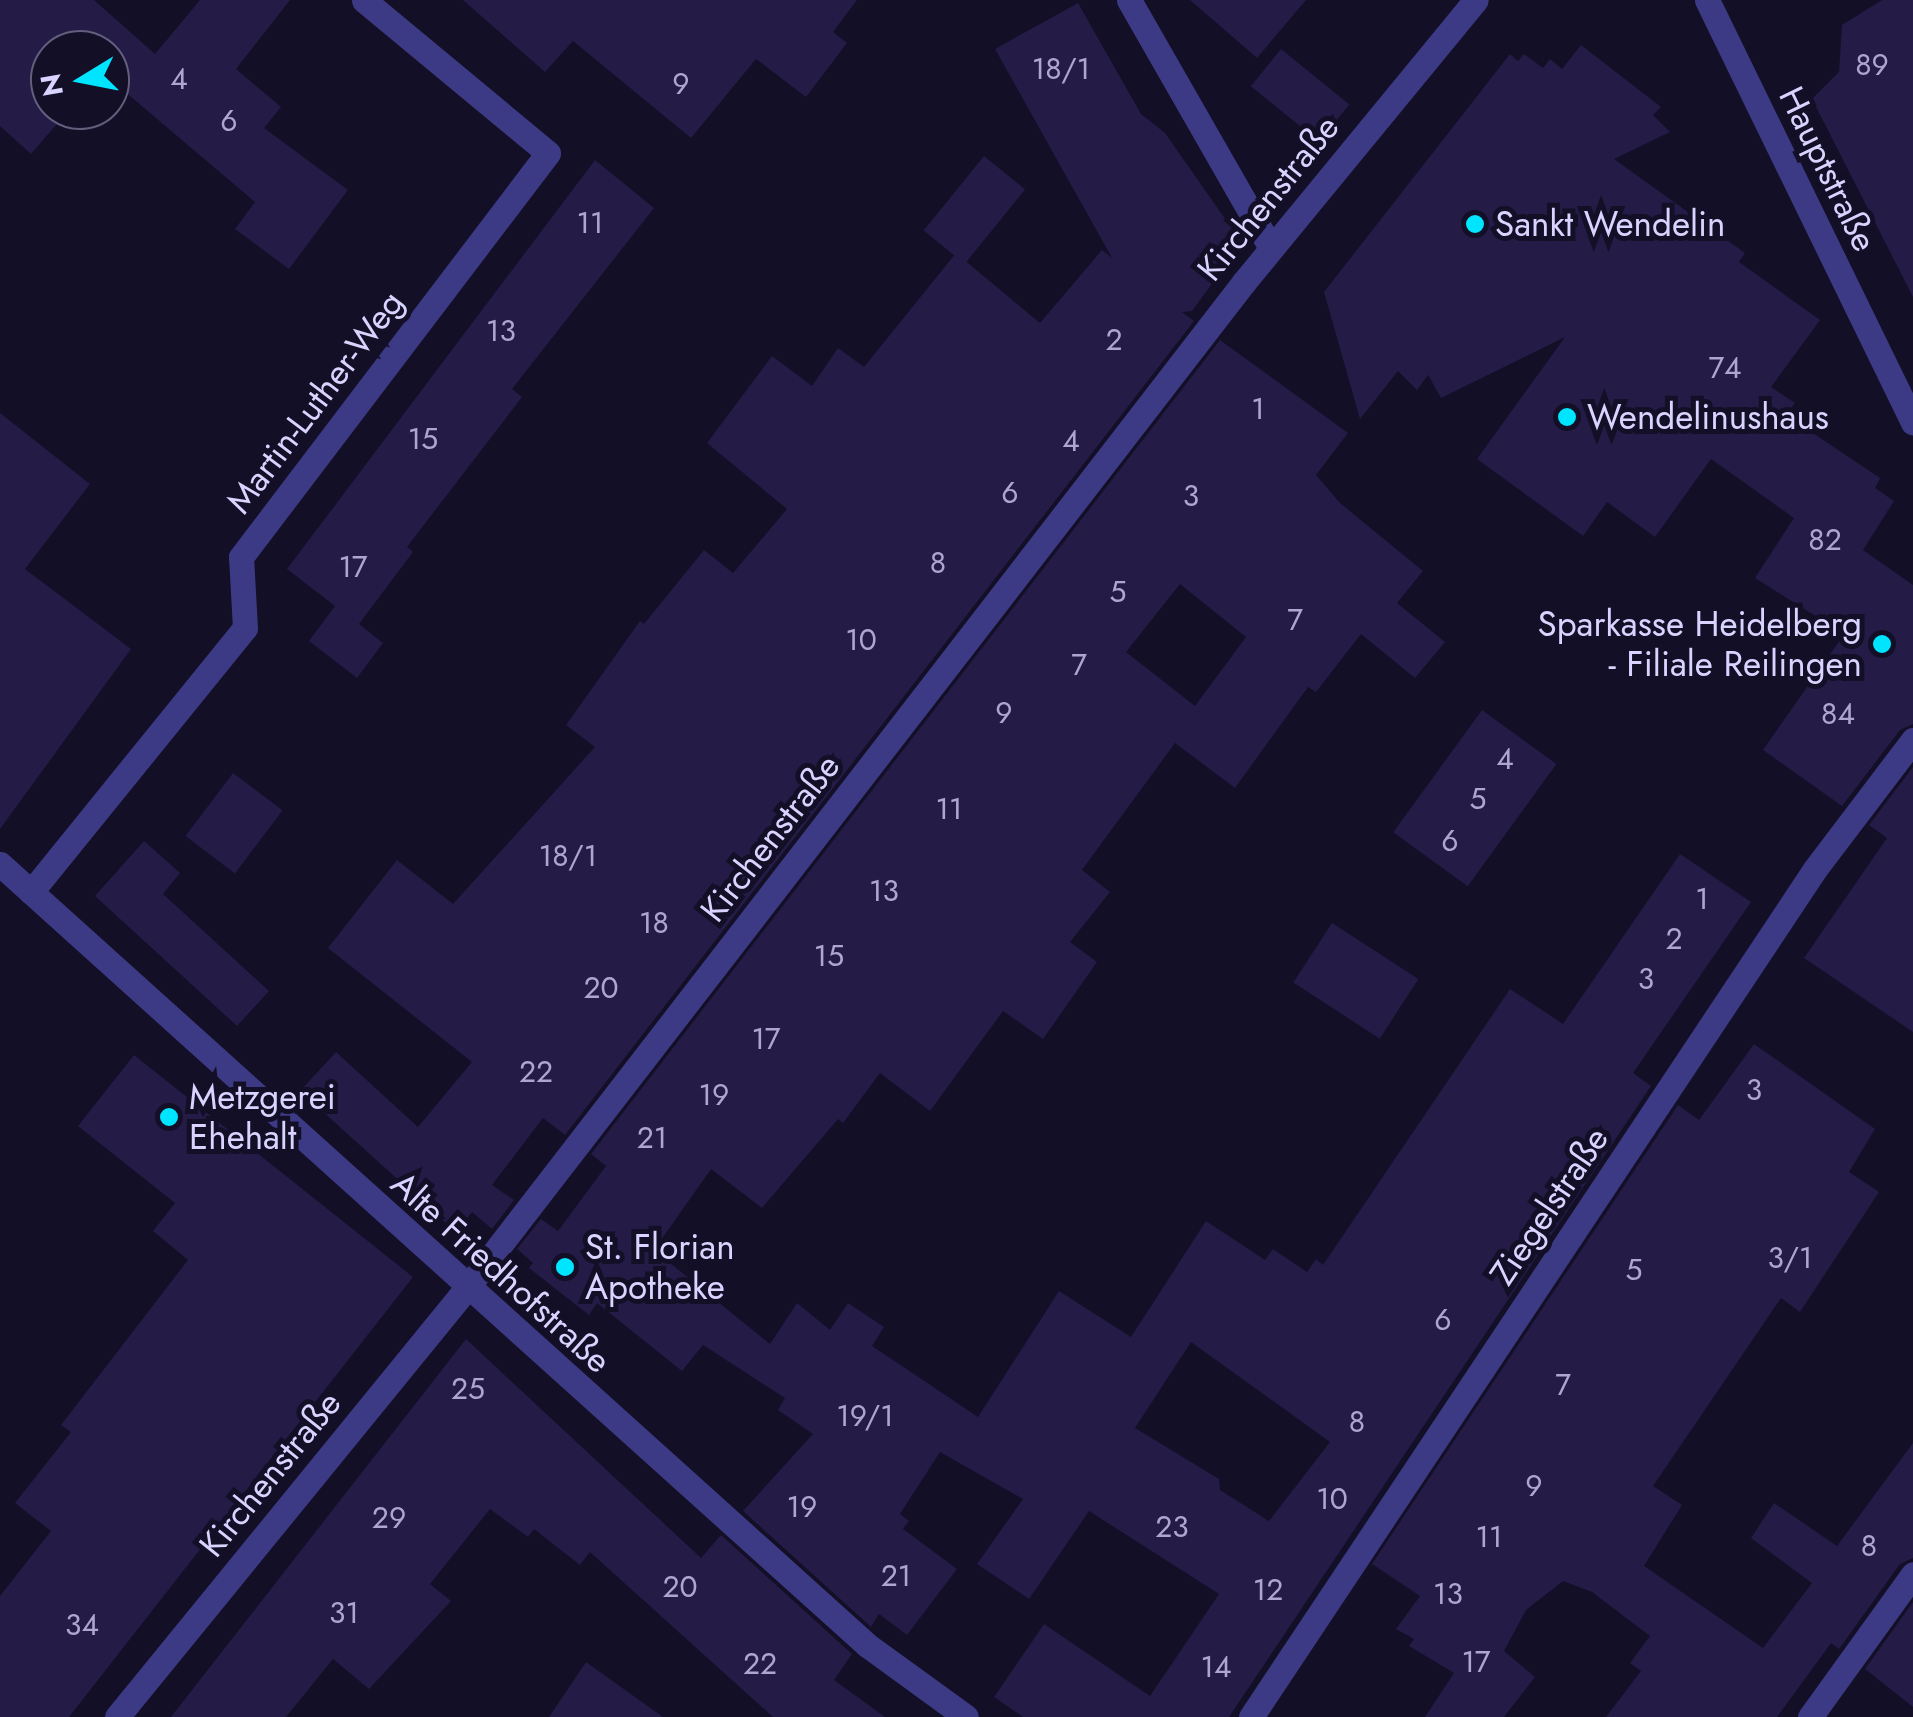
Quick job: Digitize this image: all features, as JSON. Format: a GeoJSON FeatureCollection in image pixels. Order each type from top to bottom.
{"type":"FeatureCollection","features":[{"type":"Feature","properties":{"kind":"street","name":"Martin-Luther-Weg"},"geometry":{"type":"LineString","coordinates":[[31,892],[244,628],[241,558],[548,153],[364,0]]}},
{"type":"Feature","properties":{"kind":"street"},"geometry":{"type":"LineString","coordinates":[[1128,0],[1271,248]]}},
{"type":"Feature","properties":{"kind":"street","name":"Kirchenstraße"},"geometry":{"type":"LineString","coordinates":[[117,1717],[466,1288],[1271,248],[1476,0]]}},
{"type":"Feature","properties":{"kind":"street","name":"Hauptstraße"},"geometry":{"type":"LineString","coordinates":[[1707,0],[1913,422]]}},
{"type":"Feature","properties":{"kind":"street","name":"Ziegelstraße"},"geometry":{"type":"LineString","coordinates":[[1251,1717],[1814,869],[1913,740]]}},
{"type":"Feature","properties":{"kind":"street","name":"Alte Friedhofstraße"},"geometry":{"type":"LineString","coordinates":[[0,864],[466,1288],[867,1645],[966,1717]]}},
{"type":"Feature","properties":{"kind":"street"},"geometry":{"type":"LineString","coordinates":[[1810,1717],[1913,1574]]}},
{"type":"Feature","properties":{"kind":"building"},"geometry":{"type":"Polygon","coordinates":[[[0,0],[94,0],[128,30],[30,30],[30,130],[52,130],[31,154],[0,126],[0,0]]]}},
{"type":"Feature","properties":{"kind":"building"},"geometry":{"type":"Polygon","coordinates":[[[200,0],[290,0],[236,69],[281,107],[264,128],[348,190],[289,269],[235,229],[255,202],[130,96],[130,32],[155,54],[200,0]]]}},
{"type":"Feature","properties":{"kind":"building"},"geometry":{"type":"Polygon","coordinates":[[[463,0],[857,0],[833,32],[847,43],[806,97],[756,59],[691,138],[573,41],[545,72],[463,0]]]}},
{"type":"Feature","properties":{"kind":"building"},"geometry":{"type":"Polygon","coordinates":[[[1190,0],[1306,0],[1257,58],[1190,0]]]}},
{"type":"Feature","properties":{"kind":"building"},"geometry":{"type":"Polygon","coordinates":[[[1882,0],[1913,0],[1913,297],[1812,99],[1839,72],[1842,25],[1882,0]]]}},
{"type":"Feature","properties":{"kind":"building"},"geometry":{"type":"Polygon","coordinates":[[[1078,3],[1141,114],[1165,133],[1242,243],[1192,311],[1182,312],[1194,321],[565,1135],[543,1118],[492,1185],[514,1200],[492,1229],[472,1212],[456,1232],[300,1091],[336,1052],[418,1127],[472,1062],[328,948],[397,860],[453,904],[595,747],[566,725],[640,621],[644,624],[704,550],[733,573],[787,509],[707,443],[772,356],[812,386],[838,348],[864,367],[956,253],[1040,323],[1102,250],[1112,258],[995,49],[1078,3]]]}},
{"type":"Feature","properties":{"kind":"building"},"geometry":{"type":"Polygon","coordinates":[[[1581,45],[1661,107],[1653,115],[1670,132],[1614,159],[1745,253],[1739,262],[1820,320],[1771,387],[1795,403],[1786,415],[1880,478],[1875,488],[1894,501],[1863,550],[1913,585],[1913,724],[1900,730],[1842,806],[1763,750],[1840,640],[1833,635],[1836,629],[1755,578],[1794,518],[1711,459],[1655,537],[1607,502],[1583,536],[1477,459],[1565,337],[1441,398],[1428,375],[1417,390],[1398,371],[1360,419],[1324,292],[1510,54],[1518,61],[1524,54],[1543,68],[1550,59],[1562,69],[1581,45]]]}},
{"type":"Feature","properties":{"kind":"building"},"geometry":{"type":"Polygon","coordinates":[[[1281,49],[1349,104],[1319,142],[1251,86],[1281,49]]]}},
{"type":"Feature","properties":{"kind":"building"},"geometry":{"type":"Polygon","coordinates":[[[984,156],[1025,189],[965,264],[924,231],[984,156]]]}},
{"type":"Feature","properties":{"kind":"building"},"geometry":{"type":"Polygon","coordinates":[[[595,160],[654,208],[512,389],[522,397],[407,547],[413,552],[359,624],[383,643],[357,678],[309,641],[335,606],[287,569],[595,160]]]}},
{"type":"Feature","properties":{"kind":"building"},"geometry":{"type":"Polygon","coordinates":[[[1220,340],[1348,433],[1316,475],[1340,503],[1423,571],[1397,603],[1445,642],[1415,678],[1361,634],[1316,692],[1308,687],[1235,788],[1175,743],[1082,870],[1110,892],[1070,942],[1097,962],[1043,1039],[1003,1011],[930,1111],[880,1073],[843,1123],[838,1119],[762,1208],[711,1169],[654,1250],[770,1344],[797,1303],[830,1330],[848,1303],[884,1327],[872,1346],[978,1417],[1059,1291],[1131,1337],[1206,1221],[1265,1260],[1273,1249],[1307,1272],[1316,1259],[1323,1265],[1510,989],[1563,1024],[1680,854],[1751,902],[1633,1073],[1651,1086],[1229,1717],[1023,1717],[994,1697],[1044,1624],[1150,1696],[1219,1594],[1089,1511],[1029,1599],[977,1564],[1023,1499],[940,1452],[900,1514],[909,1521],[903,1529],[957,1569],[907,1635],[879,1614],[871,1627],[743,1511],[813,1434],[778,1410],[785,1398],[703,1345],[682,1371],[597,1303],[589,1315],[529,1268],[533,1263],[517,1249],[541,1219],[558,1231],[606,1166],[591,1154],[1220,340]],[[1180,584],[1126,652],[1195,706],[1246,637],[1180,584]],[[1191,1342],[1135,1428],[1219,1479],[1220,1490],[1269,1521],[1330,1442],[1191,1342]]]}},
{"type":"Feature","properties":{"kind":"building"},"geometry":{"type":"Polygon","coordinates":[[[0,413],[90,484],[25,569],[131,649],[0,829],[0,413]]]}},
{"type":"Feature","properties":{"kind":"building"},"geometry":{"type":"Polygon","coordinates":[[[1482,710],[1556,764],[1468,886],[1393,832],[1482,710]]]}},
{"type":"Feature","properties":{"kind":"building"},"geometry":{"type":"Polygon","coordinates":[[[1913,767],[1913,1032],[1804,958],[1887,838],[1869,825],[1913,767]]]}},
{"type":"Feature","properties":{"kind":"building"},"geometry":{"type":"Polygon","coordinates":[[[233,773],[283,810],[235,873],[185,836],[233,773]]]}},
{"type":"Feature","properties":{"kind":"building"},"geometry":{"type":"Polygon","coordinates":[[[144,841],[180,873],[163,894],[269,991],[237,1026],[95,896],[144,841]]]}},
{"type":"Feature","properties":{"kind":"building"},"geometry":{"type":"Polygon","coordinates":[[[1332,923],[1418,979],[1380,1039],[1293,983],[1332,923]]]}},
{"type":"Feature","properties":{"kind":"building"},"geometry":{"type":"Polygon","coordinates":[[[1754,1044],[1875,1129],[1849,1172],[1879,1192],[1800,1312],[1781,1298],[1653,1486],[1682,1505],[1644,1566],[1763,1648],[1812,1583],[1751,1538],[1774,1503],[1837,1546],[1913,1443],[1913,1558],[1900,1564],[1839,1649],[1831,1643],[1777,1717],[1606,1717],[1641,1671],[1630,1663],[1650,1636],[1592,1592],[1563,1581],[1526,1610],[1504,1651],[1535,1677],[1504,1717],[1425,1717],[1454,1673],[1409,1646],[1414,1639],[1396,1629],[1420,1596],[1372,1564],[1678,1105],[1699,1120],[1754,1044]]]}},
{"type":"Feature","properties":{"kind":"building"},"geometry":{"type":"Polygon","coordinates":[[[134,1055],[413,1277],[69,1717],[0,1717],[0,1596],[51,1531],[15,1503],[71,1432],[61,1425],[188,1260],[153,1231],[175,1203],[78,1126],[134,1055]]]}},
{"type":"Feature","properties":{"kind":"building"},"geometry":{"type":"Polygon","coordinates":[[[466,1339],[701,1558],[721,1535],[852,1654],[834,1680],[885,1717],[773,1717],[590,1552],[580,1565],[534,1529],[528,1537],[490,1509],[430,1584],[451,1601],[369,1689],[333,1659],[286,1717],[171,1717],[466,1339]]]}},
{"type":"Feature","properties":{"kind":"building"},"geometry":{"type":"Polygon","coordinates":[[[1913,1602],[1913,1707],[1865,1669],[1913,1602]]]}},
{"type":"Feature","properties":{"kind":"building"},"geometry":{"type":"Polygon","coordinates":[[[586,1662],[663,1717],[549,1717],[586,1662]]]}},
{"type":"Feature","properties":{"kind":"place","name":"Sankt Wendelin"},"geometry":{"type":"Point","coordinates":[1475,224]}},
{"type":"Feature","properties":{"kind":"place","name":"Wendelinushaus"},"geometry":{"type":"Point","coordinates":[1567,417]}},
{"type":"Feature","properties":{"kind":"place","name":"Sparkasse Heidelberg - Filiale Reilingen"},"geometry":{"type":"Point","coordinates":[1882,644]}},
{"type":"Feature","properties":{"kind":"place","name":"Metzgerei Ehehalt"},"geometry":{"type":"Point","coordinates":[169,1117]}},
{"type":"Feature","properties":{"kind":"place","name":"St. Florian Apotheke"},"geometry":{"type":"Point","coordinates":[565,1267]}}]}
